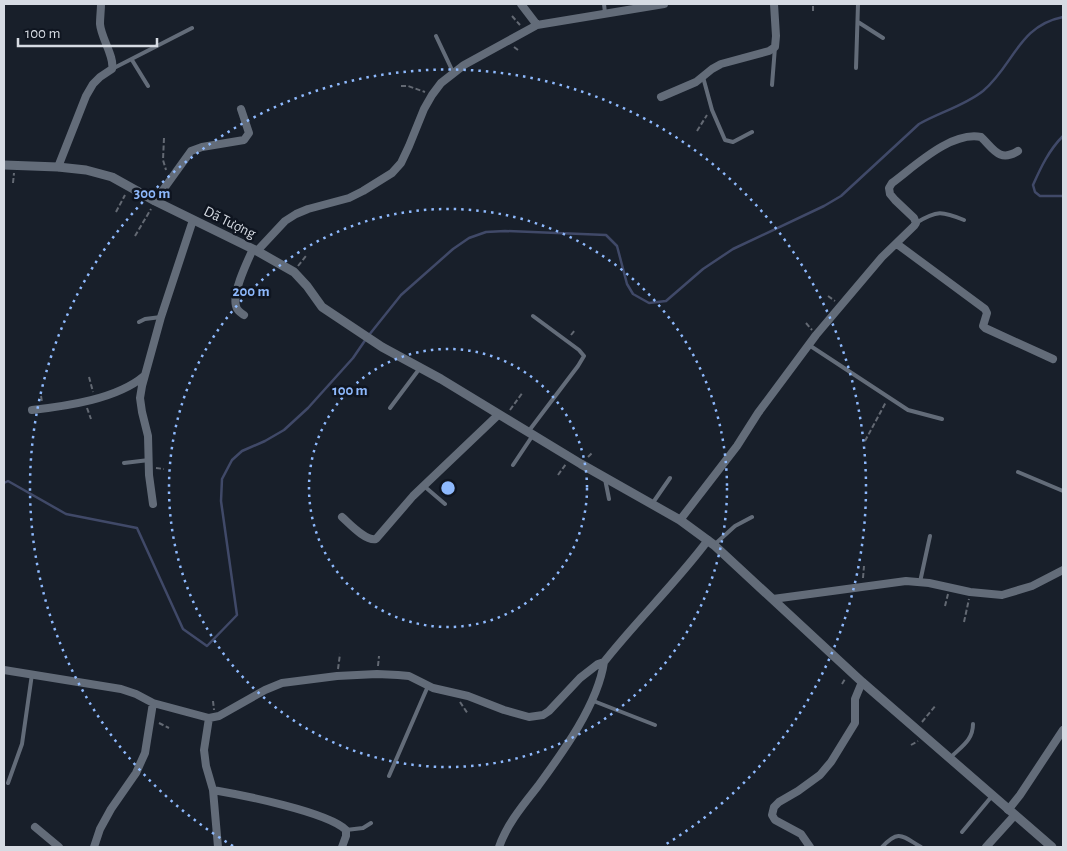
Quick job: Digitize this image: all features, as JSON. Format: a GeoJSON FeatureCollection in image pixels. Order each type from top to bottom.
{"type":"FeatureCollection","features":[{"type":"Feature","properties":{"kind":"street"},"geometry":{"type":"LineString","coordinates":[[58,167],[86,96],[93,84],[112,69],[112,59],[104,41],[100,24],[101,4]]}},
{"type":"Feature","properties":{"kind":"street"},"geometry":{"type":"LineString","coordinates":[[521,4],[537,25]]}},
{"type":"Feature","properties":{"kind":"street"},"geometry":{"type":"LineString","coordinates":[[244,315],[235,305],[235,299],[255,250],[285,221],[296,214],[349,198],[392,173],[410,146],[424,109],[432,95],[453,72],[537,25],[664,4]]}},
{"type":"Feature","properties":{"kind":"street"},"geometry":{"type":"LineString","coordinates":[[661,97],[703,77],[712,69],[722,64],[769,51],[775,47],[774,4]]}},
{"type":"Feature","properties":{"kind":"street"},"geometry":{"type":"LineString","coordinates":[[156,201],[191,151],[202,146],[244,140],[247,137],[249,133],[242,109]]}},
{"type":"Feature","properties":{"kind":"street"},"geometry":{"type":"LineString","coordinates":[[680,520],[737,446],[809,345],[882,257],[916,223],[914,218],[890,194],[889,188],[892,183],[944,145],[962,137],[981,137],[1002,156],[1018,151]]}},
{"type":"Feature","properties":{"kind":"street","name":"Dã Tượng"},"geometry":{"type":"LineString","coordinates":[[4,166],[58,167],[86,170],[112,177],[255,250],[294,272],[307,286],[322,308],[382,347],[680,520],[711,543],[862,682],[1052,847]]}},
{"type":"Feature","properties":{"kind":"street"},"geometry":{"type":"LineString","coordinates":[[153,504],[149,474],[148,436],[140,398],[144,376],[161,316],[193,220]]}},
{"type":"Feature","properties":{"kind":"street"},"geometry":{"type":"LineString","coordinates":[[897,244],[985,309],[986,313],[982,326],[1053,359]]}},
{"type":"Feature","properties":{"kind":"street"},"geometry":{"type":"LineString","coordinates":[[32,410],[61,407],[94,399],[133,383],[144,376]]}},
{"type":"Feature","properties":{"kind":"street"},"geometry":{"type":"LineString","coordinates":[[342,517],[364,536],[374,540],[424,486],[501,417]]}},
{"type":"Feature","properties":{"kind":"street"},"geometry":{"type":"LineString","coordinates":[[499,847],[508,825],[568,746],[592,700],[600,681],[604,662],[629,630],[711,543]]}},
{"type":"Feature","properties":{"kind":"street"},"geometry":{"type":"LineString","coordinates":[[773,599],[862,588],[897,581],[920,582],[970,592],[1002,595],[1032,586],[1063,570]]}},
{"type":"Feature","properties":{"kind":"street"},"geometry":{"type":"LineString","coordinates":[[4,670],[121,689],[153,703],[209,718],[219,716],[265,690],[282,683],[337,676],[377,674],[408,676],[428,686],[468,696],[522,716],[537,716],[549,711],[580,678],[598,664],[604,662]]}},
{"type":"Feature","properties":{"kind":"street"},"geometry":{"type":"LineString","coordinates":[[810,847],[800,834],[775,820],[772,815],[774,807],[820,775],[832,762],[855,723],[855,699],[862,682]]}},
{"type":"Feature","properties":{"kind":"street"},"geometry":{"type":"LineString","coordinates":[[94,847],[110,809],[136,773],[145,753],[153,703]]}},
{"type":"Feature","properties":{"kind":"street"},"geometry":{"type":"LineString","coordinates":[[209,718],[204,750],[206,766],[213,790],[218,847]]}},
{"type":"Feature","properties":{"kind":"street"},"geometry":{"type":"LineString","coordinates":[[986,847],[1011,813],[1020,794],[1063,730]]}},
{"type":"Feature","properties":{"kind":"street"},"geometry":{"type":"LineString","coordinates":[[213,790],[279,805],[341,825],[346,830],[342,847]]}},
{"type":"Feature","properties":{"kind":"street"},"geometry":{"type":"LineString","coordinates":[[35,827],[59,847]]}},
{"type":"Feature","properties":{"kind":"lane"},"geometry":{"type":"LineString","coordinates":[[604,4],[605,13]]}},
{"type":"Feature","properties":{"kind":"lane"},"geometry":{"type":"LineString","coordinates":[[856,68],[858,4]]}},
{"type":"Feature","properties":{"kind":"lane"},"geometry":{"type":"LineString","coordinates":[[858,22],[883,38]]}},
{"type":"Feature","properties":{"kind":"lane"},"geometry":{"type":"LineString","coordinates":[[112,69],[192,28]]}},
{"type":"Feature","properties":{"kind":"lane"},"geometry":{"type":"LineString","coordinates":[[436,36],[453,72]]}},
{"type":"Feature","properties":{"kind":"lane"},"geometry":{"type":"LineString","coordinates":[[772,85],[775,47]]}},
{"type":"Feature","properties":{"kind":"lane"},"geometry":{"type":"LineString","coordinates":[[132,60],[148,86]]}},
{"type":"Feature","properties":{"kind":"lane"},"geometry":{"type":"LineString","coordinates":[[703,77],[712,110],[723,137],[728,142],[733,142],[752,132]]}},
{"type":"Feature","properties":{"kind":"lane"},"geometry":{"type":"LineString","coordinates":[[916,223],[931,214],[939,212],[964,220]]}},
{"type":"Feature","properties":{"kind":"lane"},"geometry":{"type":"LineString","coordinates":[[140,322],[145,319],[161,316]]}},
{"type":"Feature","properties":{"kind":"lane"},"geometry":{"type":"LineString","coordinates":[[512,465],[530,434],[584,356],[579,350],[533,316]]}},
{"type":"Feature","properties":{"kind":"lane"},"geometry":{"type":"LineString","coordinates":[[809,345],[908,410],[942,419]]}},
{"type":"Feature","properties":{"kind":"lane"},"geometry":{"type":"LineString","coordinates":[[390,408],[420,368]]}},
{"type":"Feature","properties":{"kind":"lane"},"geometry":{"type":"LineString","coordinates":[[124,463],[149,460]]}},
{"type":"Feature","properties":{"kind":"lane"},"geometry":{"type":"LineString","coordinates":[[1018,472],[1063,491]]}},
{"type":"Feature","properties":{"kind":"lane"},"geometry":{"type":"LineString","coordinates":[[604,477],[609,499]]}},
{"type":"Feature","properties":{"kind":"lane"},"geometry":{"type":"LineString","coordinates":[[652,504],[670,478]]}},
{"type":"Feature","properties":{"kind":"lane"},"geometry":{"type":"LineString","coordinates":[[424,486],[445,504]]}},
{"type":"Feature","properties":{"kind":"lane"},"geometry":{"type":"LineString","coordinates":[[711,543],[735,526],[752,517]]}},
{"type":"Feature","properties":{"kind":"lane"},"geometry":{"type":"LineString","coordinates":[[920,582],[930,536]]}},
{"type":"Feature","properties":{"kind":"lane"},"geometry":{"type":"LineString","coordinates":[[8,783],[22,744],[32,674]]}},
{"type":"Feature","properties":{"kind":"lane"},"geometry":{"type":"LineString","coordinates":[[389,776],[428,686]]}},
{"type":"Feature","properties":{"kind":"lane"},"geometry":{"type":"LineString","coordinates":[[592,700],[655,725]]}},
{"type":"Feature","properties":{"kind":"lane"},"geometry":{"type":"LineString","coordinates":[[949,759],[968,741],[973,733],[973,724]]}},
{"type":"Feature","properties":{"kind":"lane"},"geometry":{"type":"LineString","coordinates":[[962,832],[992,796]]}},
{"type":"Feature","properties":{"kind":"lane"},"geometry":{"type":"LineString","coordinates":[[346,830],[363,828],[370,823]]}},
{"type":"Feature","properties":{"kind":"lane"},"geometry":{"type":"LineString","coordinates":[[882,847],[890,838],[897,835],[921,847]]}},
{"type":"Feature","properties":{"kind":"path"},"geometry":{"type":"LineString","coordinates":[[813,4],[813,11]]}},
{"type":"Feature","properties":{"kind":"path"},"geometry":{"type":"LineString","coordinates":[[512,16],[525,30]]}},
{"type":"Feature","properties":{"kind":"path"},"geometry":{"type":"LineString","coordinates":[[402,86],[408,86],[432,95]]}},
{"type":"Feature","properties":{"kind":"path"},"geometry":{"type":"LineString","coordinates":[[697,132],[706,116],[712,110]]}},
{"type":"Feature","properties":{"kind":"path"},"geometry":{"type":"LineString","coordinates":[[164,138],[163,160],[171,179]]}},
{"type":"Feature","properties":{"kind":"path"},"geometry":{"type":"LineString","coordinates":[[116,212],[130,186]]}},
{"type":"Feature","properties":{"kind":"path"},"geometry":{"type":"LineString","coordinates":[[135,236],[156,201]]}},
{"type":"Feature","properties":{"kind":"path"},"geometry":{"type":"LineString","coordinates":[[294,272],[306,256]]}},
{"type":"Feature","properties":{"kind":"path"},"geometry":{"type":"LineString","coordinates":[[89,377],[94,399]]}},
{"type":"Feature","properties":{"kind":"path"},"geometry":{"type":"LineString","coordinates":[[501,417],[523,392]]}},
{"type":"Feature","properties":{"kind":"path"},"geometry":{"type":"LineString","coordinates":[[866,441],[889,398]]}},
{"type":"Feature","properties":{"kind":"path"},"geometry":{"type":"LineString","coordinates":[[558,475],[571,458]]}},
{"type":"Feature","properties":{"kind":"path"},"geometry":{"type":"LineString","coordinates":[[862,588],[864,566]]}},
{"type":"Feature","properties":{"kind":"path"},"geometry":{"type":"LineString","coordinates":[[945,606],[949,587]]}},
{"type":"Feature","properties":{"kind":"path"},"geometry":{"type":"LineString","coordinates":[[964,622],[970,592]]}},
{"type":"Feature","properties":{"kind":"path"},"geometry":{"type":"LineString","coordinates":[[337,676],[340,654]]}},
{"type":"Feature","properties":{"kind":"path"},"geometry":{"type":"LineString","coordinates":[[915,729],[936,705]]}},
{"type":"Feature","properties":{"kind":"path"},"geometry":{"type":"LineString","coordinates":[[150,718],[169,728]]}},
{"type":"Feature","properties":{"kind":"waterway"},"geometry":{"type":"LineString","coordinates":[[369,335],[401,295],[453,249],[469,238],[486,232],[606,235],[617,246],[627,284],[633,294],[649,303],[666,301],[703,269],[733,249],[841,196],[919,124],[968,101],[983,91],[1002,70],[1026,38],[1036,29],[1048,22],[1063,17]]}},
{"type":"Feature","properties":{"kind":"waterway"},"geometry":{"type":"LineString","coordinates":[[1063,136],[1049,153],[1033,185],[1035,192],[1040,196],[1063,196]]}},
{"type":"Feature","properties":{"kind":"waterway"},"geometry":{"type":"LineString","coordinates":[[4,483],[8,481],[66,514],[137,528],[183,629],[207,646],[237,615],[221,501],[222,479],[232,460],[242,451],[284,430],[308,408],[353,358],[366,339]]}}]}
